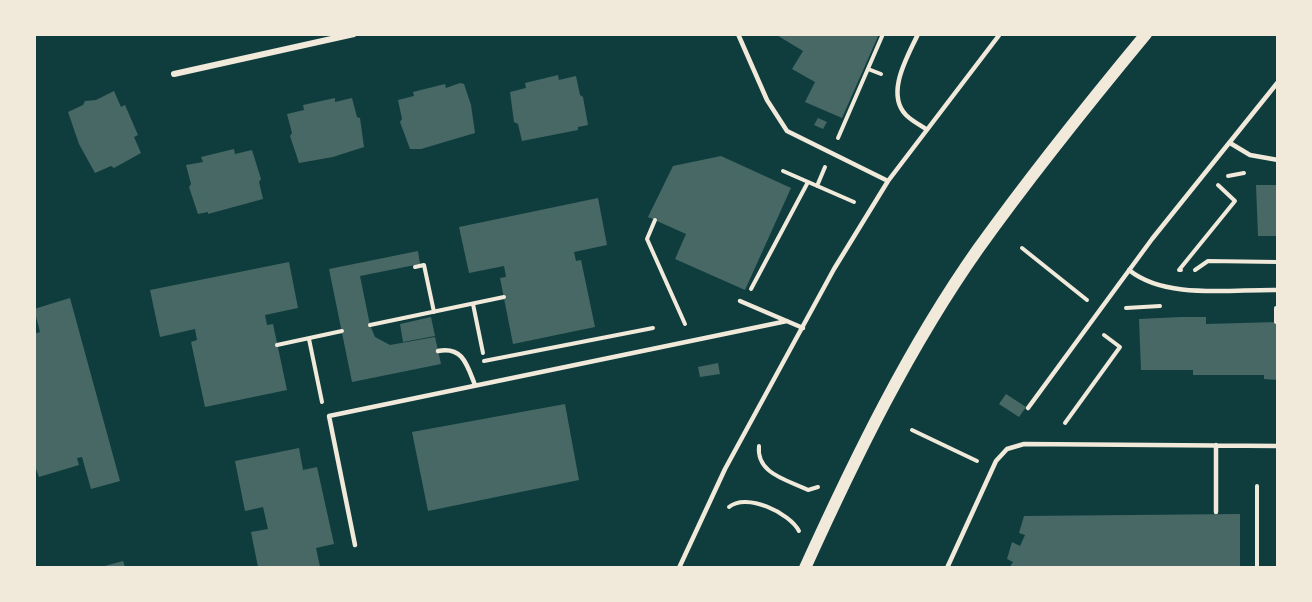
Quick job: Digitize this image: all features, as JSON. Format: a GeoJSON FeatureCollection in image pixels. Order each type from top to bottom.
{"type":"FeatureCollection","features":[{"type":"Feature","properties":{"kind":"main road"},"geometry":{"type":"LineString","coordinates":[[805,567],[868,437],[951,290],[978,250],[1052,152],[1146,34]]}},
{"type":"Feature","properties":{"kind":"street"},"geometry":{"type":"LineString","coordinates":[[174,74],[354,34]]}},
{"type":"Feature","properties":{"kind":"lane"},"geometry":{"type":"LineString","coordinates":[[738,34],[767,100],[780,123],[798,138],[888,181]]}},
{"type":"Feature","properties":{"kind":"lane"},"geometry":{"type":"LineString","coordinates":[[918,34],[903,68],[898,94],[904,113],[926,129]]}},
{"type":"Feature","properties":{"kind":"lane"},"geometry":{"type":"LineString","coordinates":[[679,567],[725,469],[834,269],[888,181],[1000,34]]}},
{"type":"Feature","properties":{"kind":"lane"},"geometry":{"type":"LineString","coordinates":[[1028,408],[1129,270],[1278,82]]}},
{"type":"Feature","properties":{"kind":"lane"},"geometry":{"type":"LineString","coordinates":[[1230,142],[1250,155],[1278,160]]}},
{"type":"Feature","properties":{"kind":"lane"},"geometry":{"type":"LineString","coordinates":[[1129,270],[1139,278],[1163,288],[1278,290]]}},
{"type":"Feature","properties":{"kind":"lane"},"geometry":{"type":"LineString","coordinates":[[740,302],[803,328]]}},
{"type":"Feature","properties":{"kind":"lane"},"geometry":{"type":"LineString","coordinates":[[355,545],[329,416],[787,321]]}},
{"type":"Feature","properties":{"kind":"lane"},"geometry":{"type":"LineString","coordinates":[[438,351],[449,349],[458,352],[467,365],[474,385]]}},
{"type":"Feature","properties":{"kind":"lane"},"geometry":{"type":"LineString","coordinates":[[946,567],[993,469],[1001,454],[1007,449],[1024,444],[1278,446]]}},
{"type":"Feature","properties":{"kind":"lane"},"geometry":{"type":"LineString","coordinates":[[1216,446],[1216,512]]}},
{"type":"Feature","properties":{"kind":"path"},"geometry":{"type":"LineString","coordinates":[[817,186],[883,34]]}},
{"type":"Feature","properties":{"kind":"path"},"geometry":{"type":"LineString","coordinates":[[868,69],[883,75]]}},
{"type":"Feature","properties":{"kind":"path"},"geometry":{"type":"LineString","coordinates":[[783,171],[855,203]]}},
{"type":"Feature","properties":{"kind":"path"},"geometry":{"type":"LineString","coordinates":[[1252,174],[1230,175],[1217,186],[1235,201],[1179,270],[1197,270],[1208,261],[1278,262]]}},
{"type":"Feature","properties":{"kind":"path"},"geometry":{"type":"LineString","coordinates":[[757,292],[750,290],[759,269],[808,182]]}},
{"type":"Feature","properties":{"kind":"path"},"geometry":{"type":"LineString","coordinates":[[655,220],[647,238],[686,327],[678,328]]}},
{"type":"Feature","properties":{"kind":"path"},"geometry":{"type":"LineString","coordinates":[[1022,248],[1088,300]]}},
{"type":"Feature","properties":{"kind":"path"},"geometry":{"type":"LineString","coordinates":[[415,267],[424,265],[434,312]]}},
{"type":"Feature","properties":{"kind":"path"},"geometry":{"type":"LineString","coordinates":[[370,325],[504,297]]}},
{"type":"Feature","properties":{"kind":"path"},"geometry":{"type":"LineString","coordinates":[[472,304],[484,361],[665,325]]}},
{"type":"Feature","properties":{"kind":"path"},"geometry":{"type":"LineString","coordinates":[[1121,311],[1132,306],[1170,306]]}},
{"type":"Feature","properties":{"kind":"path"},"geometry":{"type":"LineString","coordinates":[[1266,307],[1277,307],[1276,322]]}},
{"type":"Feature","properties":{"kind":"path"},"geometry":{"type":"LineString","coordinates":[[1065,423],[1120,347],[1102,334],[1106,328]]}},
{"type":"Feature","properties":{"kind":"path"},"geometry":{"type":"LineString","coordinates":[[277,345],[342,331]]}},
{"type":"Feature","properties":{"kind":"path"},"geometry":{"type":"LineString","coordinates":[[309,339],[322,404],[329,416]]}},
{"type":"Feature","properties":{"kind":"path"},"geometry":{"type":"LineString","coordinates":[[912,430],[993,469]]}},
{"type":"Feature","properties":{"kind":"path"},"geometry":{"type":"LineString","coordinates":[[762,438],[759,444],[759,458],[769,471],[808,490],[821,485]]}},
{"type":"Feature","properties":{"kind":"path"},"geometry":{"type":"LineString","coordinates":[[1257,486],[1257,567]]}},
{"type":"Feature","properties":{"kind":"path"},"geometry":{"type":"LineString","coordinates":[[724,515],[732,504],[745,500],[789,518],[800,531]]}},
{"type":"Feature","properties":{"kind":"building"},"geometry":{"type":"Polygon","coordinates":[[[775,34],[879,34],[842,118],[805,102],[815,82],[792,69],[803,51],[775,34]]]}},
{"type":"Feature","properties":{"kind":"building"},"geometry":{"type":"Polygon","coordinates":[[[558,75],[559,80],[576,76],[580,95],[583,97],[588,125],[578,127],[578,130],[522,141],[518,124],[514,122],[510,92],[526,88],[525,83],[558,75]]]}},
{"type":"Feature","properties":{"kind":"building"},"geometry":{"type":"Polygon","coordinates":[[[460,83],[464,84],[471,105],[475,133],[421,149],[410,149],[400,122],[402,119],[398,100],[414,96],[413,92],[445,84],[446,88],[460,83]]]}},
{"type":"Feature","properties":{"kind":"building"},"geometry":{"type":"Polygon","coordinates":[[[114,91],[121,107],[125,105],[138,135],[134,137],[141,153],[114,168],[111,166],[95,173],[79,144],[68,112],[83,105],[85,101],[96,100],[114,91]]]}},
{"type":"Feature","properties":{"kind":"building"},"geometry":{"type":"Polygon","coordinates":[[[335,98],[335,102],[352,98],[357,117],[360,118],[364,147],[333,157],[299,163],[290,136],[292,133],[287,114],[304,110],[303,105],[335,98]]]}},
{"type":"Feature","properties":{"kind":"building"},"geometry":{"type":"Polygon","coordinates":[[[818,118],[827,122],[823,129],[814,125],[818,118]]]}},
{"type":"Feature","properties":{"kind":"building"},"geometry":{"type":"Polygon","coordinates":[[[234,149],[235,154],[252,150],[261,179],[259,182],[263,199],[208,214],[208,212],[198,214],[189,187],[191,184],[186,165],[203,162],[201,157],[234,149]]]}},
{"type":"Feature","properties":{"kind":"building"},"geometry":{"type":"Polygon","coordinates":[[[721,156],[791,188],[745,290],[675,259],[686,234],[648,217],[673,166],[721,156]]]}},
{"type":"Feature","properties":{"kind":"building"},"geometry":{"type":"Polygon","coordinates":[[[1256,185],[1278,185],[1278,236],[1258,236],[1256,185]]]}},
{"type":"Feature","properties":{"kind":"building"},"geometry":{"type":"Polygon","coordinates":[[[598,198],[607,245],[574,252],[576,261],[581,260],[595,327],[513,344],[500,278],[506,277],[504,266],[469,273],[459,227],[598,198]]]}},
{"type":"Feature","properties":{"kind":"building"},"geometry":{"type":"Polygon","coordinates":[[[418,251],[420,264],[360,276],[370,325],[375,337],[390,345],[435,337],[441,364],[352,382],[329,269],[418,251]]]}},
{"type":"Feature","properties":{"kind":"building"},"geometry":{"type":"Polygon","coordinates":[[[289,262],[298,308],[265,315],[267,325],[273,324],[287,390],[205,407],[191,342],[197,340],[195,329],[160,337],[150,290],[289,262]]]}},
{"type":"Feature","properties":{"kind":"building"},"geometry":{"type":"Polygon","coordinates":[[[70,298],[120,481],[91,489],[82,457],[77,458],[79,465],[39,477],[34,463],[34,334],[40,332],[34,309],[70,298]]]}},
{"type":"Feature","properties":{"kind":"building"},"geometry":{"type":"Polygon","coordinates":[[[431,317],[435,336],[403,342],[400,324],[431,317]]]}},
{"type":"Feature","properties":{"kind":"building"},"geometry":{"type":"Polygon","coordinates":[[[1206,317],[1206,324],[1278,322],[1278,380],[1264,379],[1264,375],[1193,375],[1193,370],[1141,370],[1139,319],[1206,317]]]}},
{"type":"Feature","properties":{"kind":"building"},"geometry":{"type":"Polygon","coordinates":[[[718,363],[720,374],[700,377],[698,367],[718,363]]]}},
{"type":"Feature","properties":{"kind":"building"},"geometry":{"type":"Polygon","coordinates":[[[1006,394],[1026,407],[1019,417],[999,404],[1006,394]]]}},
{"type":"Feature","properties":{"kind":"building"},"geometry":{"type":"Polygon","coordinates":[[[565,404],[579,480],[428,511],[412,432],[565,404]]]}},
{"type":"Feature","properties":{"kind":"building"},"geometry":{"type":"Polygon","coordinates":[[[299,448],[303,470],[317,467],[334,544],[316,548],[320,567],[258,567],[251,532],[268,529],[263,507],[245,511],[235,461],[299,448]]]}},
{"type":"Feature","properties":{"kind":"building"},"geometry":{"type":"Polygon","coordinates":[[[1240,514],[1240,567],[1010,567],[1013,562],[1007,559],[1012,542],[1020,546],[1025,535],[1019,533],[1024,516],[1240,514]]]}},
{"type":"Feature","properties":{"kind":"building"},"geometry":{"type":"Polygon","coordinates":[[[123,561],[125,567],[101,567],[123,561]]]}}]}
